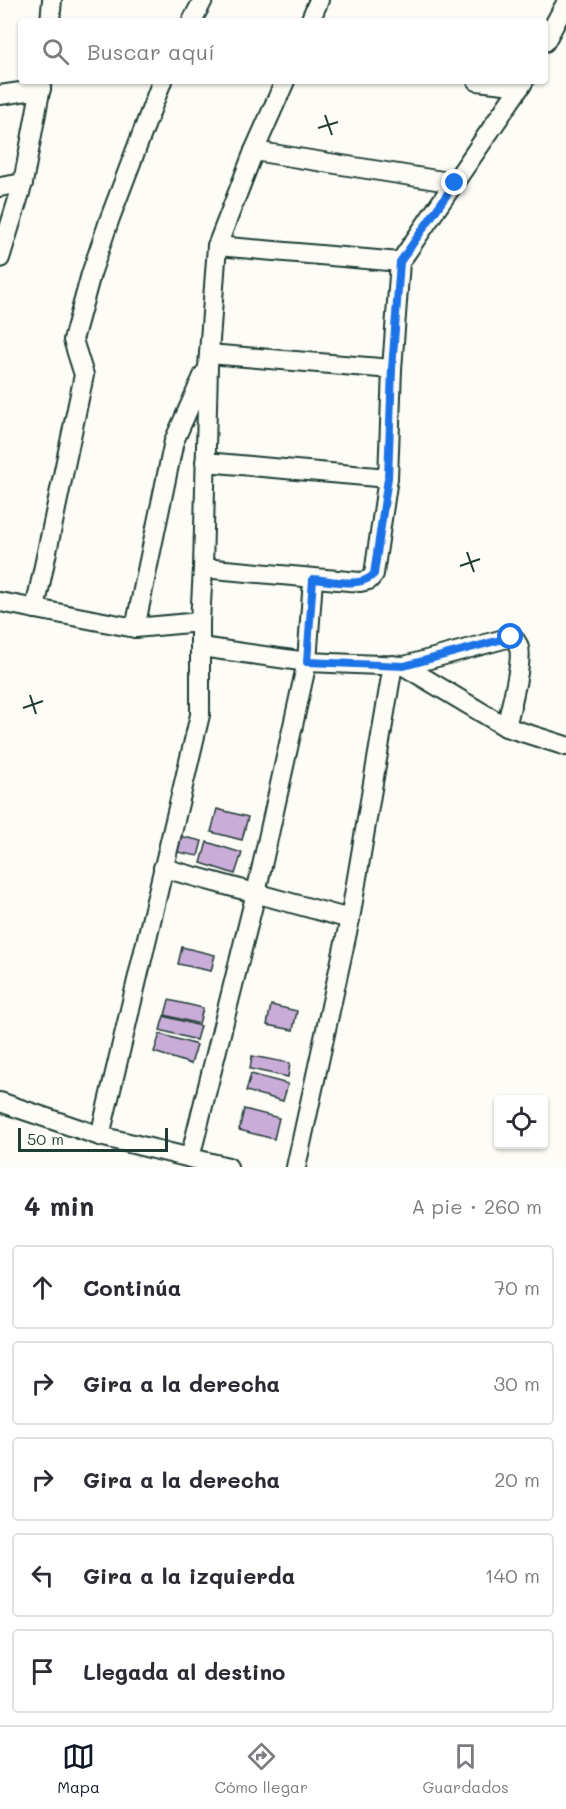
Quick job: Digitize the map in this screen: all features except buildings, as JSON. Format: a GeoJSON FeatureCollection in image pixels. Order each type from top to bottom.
{"type":"FeatureCollection","features":[{"type":"Feature","properties":{"kind":"street"},"geometry":{"type":"LineString","coordinates":[[50,18],[52,0]]}},
{"type":"Feature","properties":{"kind":"street"},"geometry":{"type":"LineString","coordinates":[[194,18],[203,0]]}},
{"type":"Feature","properties":{"kind":"street"},"geometry":{"type":"LineString","coordinates":[[311,18],[319,0]]}},
{"type":"Feature","properties":{"kind":"street"},"geometry":{"type":"LineString","coordinates":[[548,36],[566,3]]}},
{"type":"Feature","properties":{"kind":"street"},"geometry":{"type":"LineString","coordinates":[[35,609],[84,375],[73,340],[91,274],[110,218],[161,84]]}},
{"type":"Feature","properties":{"kind":"street"},"geometry":{"type":"LineString","coordinates":[[100,1136],[200,716],[200,622],[208,360],[217,246],[254,151],[284,84]]}},
{"type":"Feature","properties":{"kind":"street"},"geometry":{"type":"LineString","coordinates":[[203,568],[360,582],[369,580],[374,574],[388,478],[392,369],[400,262],[523,84]]}},
{"type":"Feature","properties":{"kind":"street"},"geometry":{"type":"LineString","coordinates":[[0,95],[41,85],[23,183],[0,258]]}},
{"type":"Feature","properties":{"kind":"street"},"geometry":{"type":"LineString","coordinates":[[254,151],[455,183]]}},
{"type":"Feature","properties":{"kind":"street"},"geometry":{"type":"LineString","coordinates":[[0,187],[23,183]]}},
{"type":"Feature","properties":{"kind":"street"},"geometry":{"type":"LineString","coordinates":[[217,246],[400,262]]}},
{"type":"Feature","properties":{"kind":"street"},"geometry":{"type":"LineString","coordinates":[[135,628],[174,441],[208,360]]}},
{"type":"Feature","properties":{"kind":"street"},"geometry":{"type":"LineString","coordinates":[[208,360],[392,369]]}},
{"type":"Feature","properties":{"kind":"street"},"geometry":{"type":"LineString","coordinates":[[206,462],[388,478]]}},
{"type":"Feature","properties":{"kind":"street"},"geometry":{"type":"LineString","coordinates":[[190,1158],[256,893],[307,662],[313,579]]}},
{"type":"Feature","properties":{"kind":"street"},"geometry":{"type":"LineString","coordinates":[[0,602],[135,628],[200,622]]}},
{"type":"Feature","properties":{"kind":"street"},"geometry":{"type":"LineString","coordinates":[[201,647],[307,662],[398,665],[511,637],[518,642],[520,650],[506,727]]}},
{"type":"Feature","properties":{"kind":"street"},"geometry":{"type":"LineString","coordinates":[[398,665],[506,727],[566,746]]}},
{"type":"Feature","properties":{"kind":"street"},"geometry":{"type":"LineString","coordinates":[[297,1167],[350,919],[398,665]]}},
{"type":"Feature","properties":{"kind":"street"},"geometry":{"type":"LineString","coordinates":[[164,868],[350,919]]}},
{"type":"Feature","properties":{"kind":"street"},"geometry":{"type":"LineString","coordinates":[[0,1102],[100,1136],[228,1167]]}},
{"type":"Feature","properties":{"kind":"route"},"geometry":{"type":"LineString","coordinates":[[455,183],[400,262],[392,369],[388,478],[374,574],[369,580],[360,582],[313,579],[307,662],[404,666],[456,650],[511,637]]}}]}
